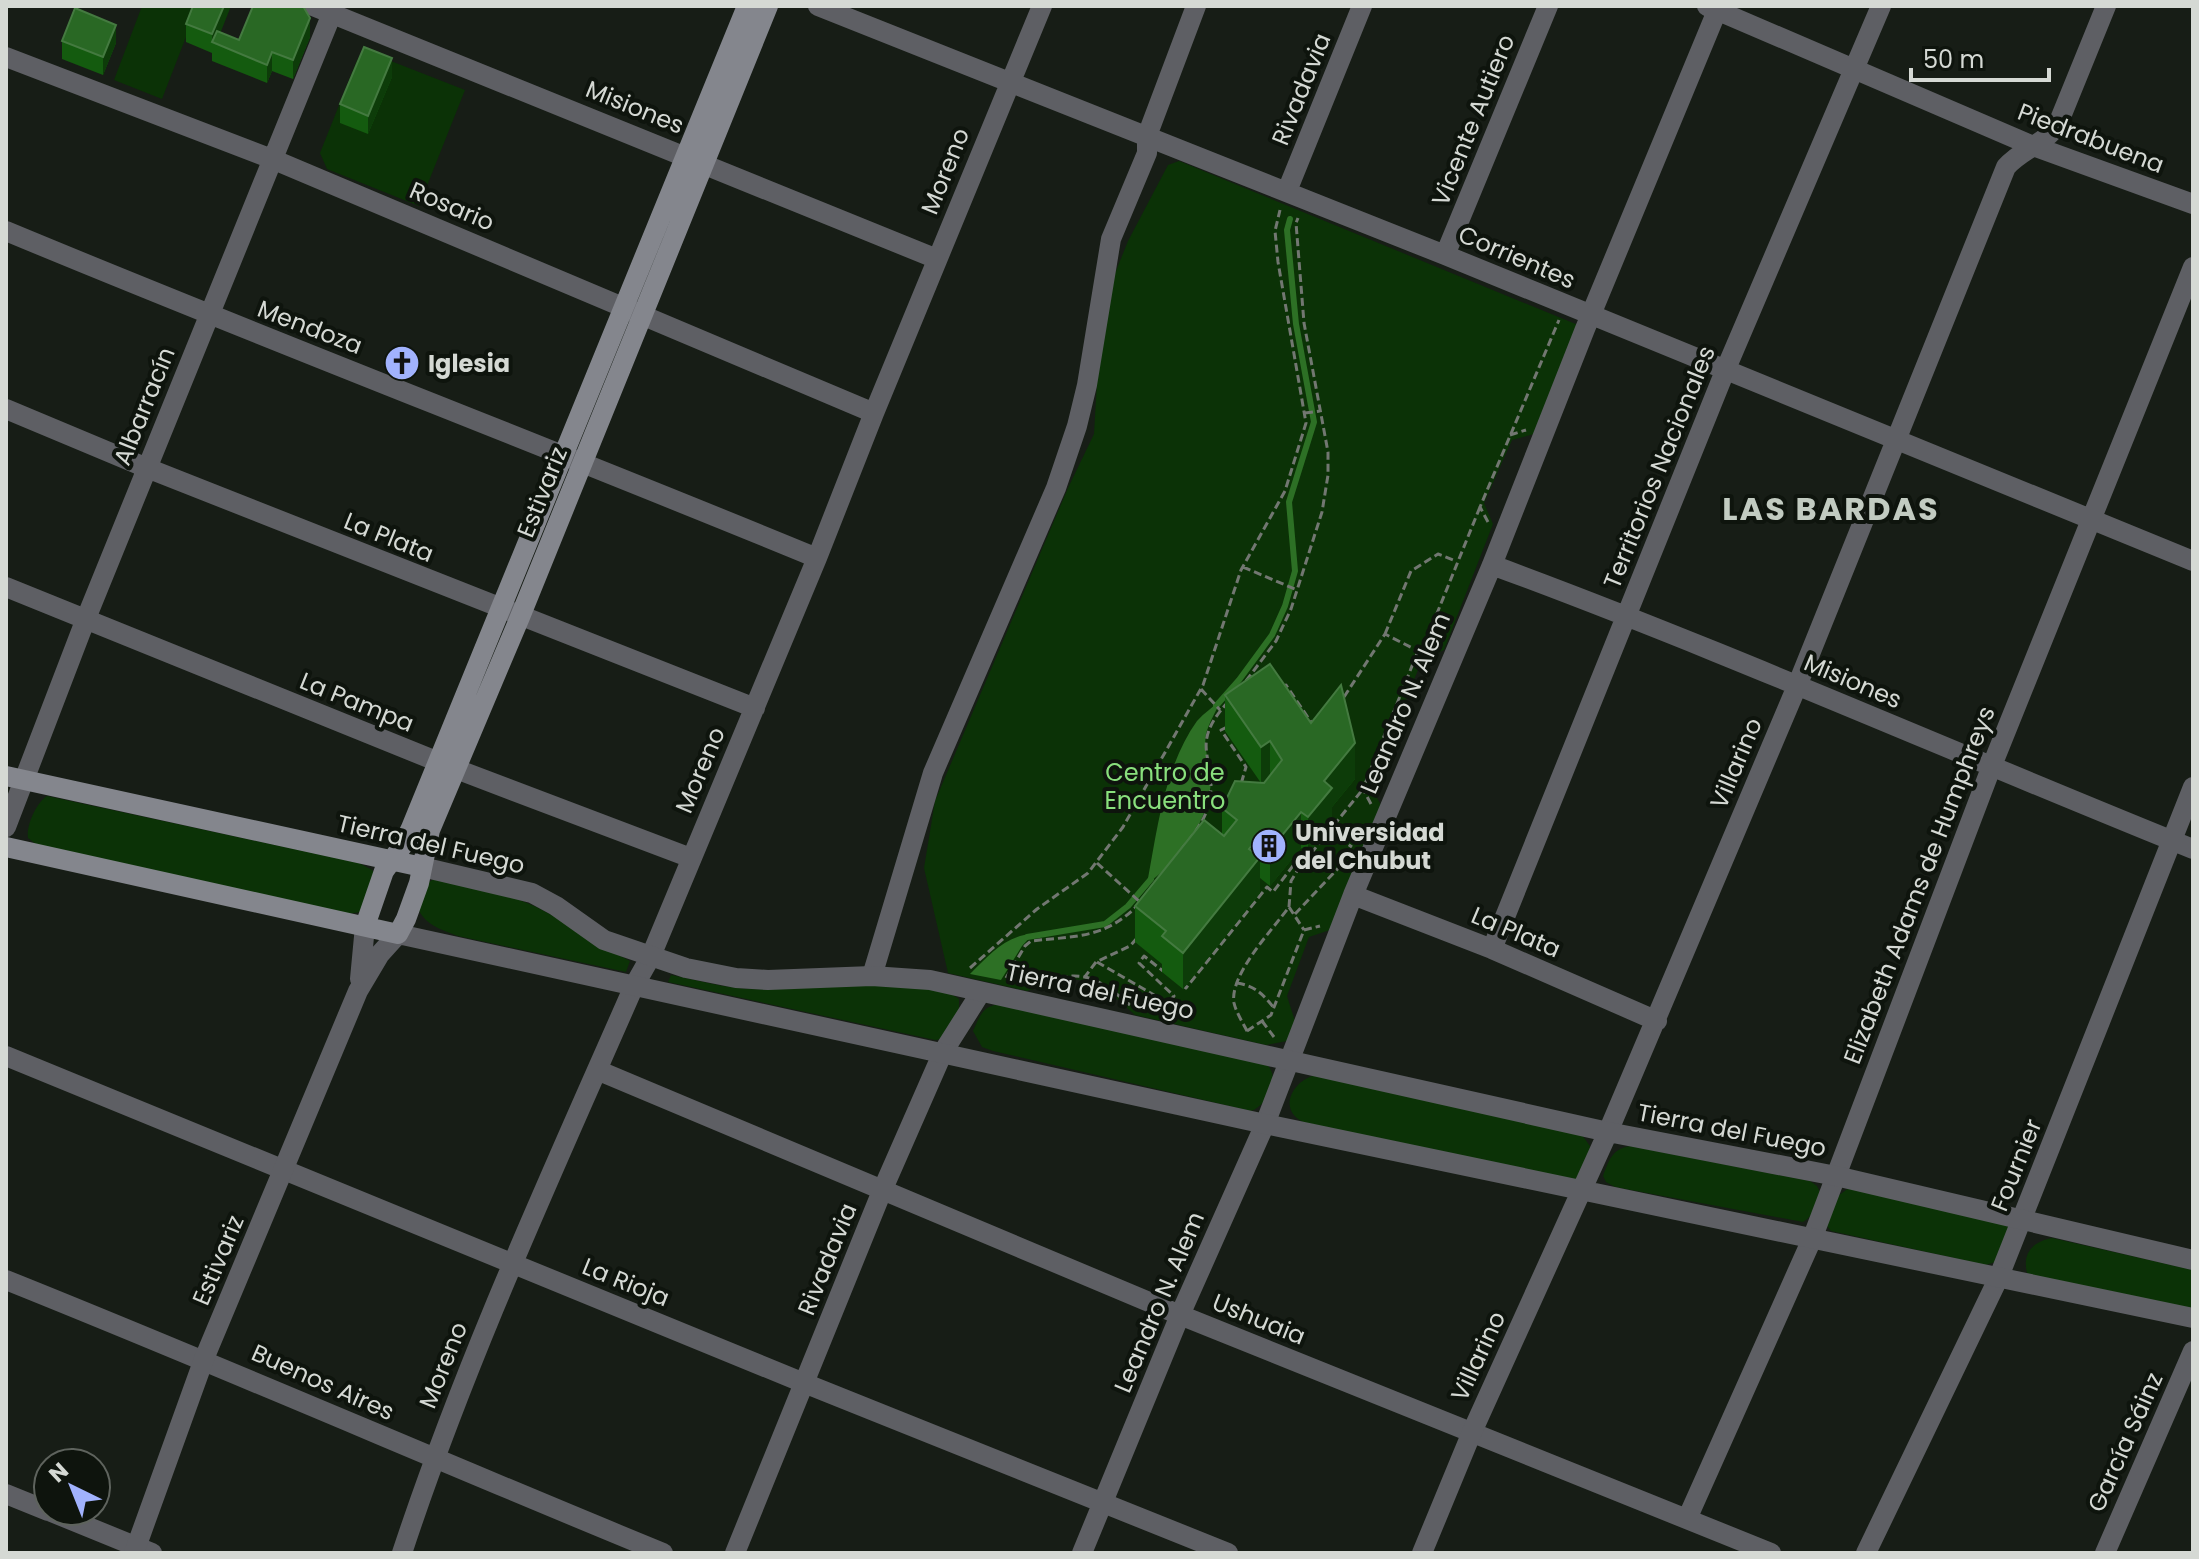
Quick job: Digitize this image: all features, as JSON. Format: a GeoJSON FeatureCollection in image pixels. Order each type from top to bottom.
{"type":"FeatureCollection","features":[{"type":"Feature","properties":{"kind":"main road","name":"Estivariz"},"geometry":{"type":"LineString","coordinates":[[365,926],[384,871],[403,845],[447,766],[511,613],[695,159],[747,6]]}},
{"type":"Feature","properties":{"kind":"main road","name":"Estivariz"},"geometry":{"type":"LineString","coordinates":[[695,159],[768,6]]}},
{"type":"Feature","properties":{"kind":"main road","name":"Estivariz"},"geometry":{"type":"LineString","coordinates":[[398,934],[406,919],[422,867],[447,766]]}},
{"type":"Feature","properties":{"kind":"main road","name":"Tierra del Fuego"},"geometry":{"type":"LineString","coordinates":[[16,778],[422,867]]}},
{"type":"Feature","properties":{"kind":"main road"},"geometry":{"type":"LineString","coordinates":[[6,847],[398,934]]}},
{"type":"Feature","properties":{"kind":"street","name":"Corrientes"},"geometry":{"type":"LineString","coordinates":[[818,6],[1445,255],[2193,561]]}},
{"type":"Feature","properties":{"kind":"street","name":"Moreno"},"geometry":{"type":"LineString","coordinates":[[402,1553],[433,1459],[513,1263],[634,986],[651,956],[1042,6]]}},
{"type":"Feature","properties":{"kind":"street"},"geometry":{"type":"LineString","coordinates":[[872,976],[933,773],[1056,488],[1077,426],[1087,385],[1111,239],[1147,153],[1147,136],[1196,6]]}},
{"type":"Feature","properties":{"kind":"street","name":"Rivadavia"},"geometry":{"type":"LineString","coordinates":[[1296,195],[1362,6]]}},
{"type":"Feature","properties":{"kind":"street","name":"Vicente Autiero"},"geometry":{"type":"LineString","coordinates":[[1445,255],[1548,6]]}},
{"type":"Feature","properties":{"kind":"street","name":"Territorios Nacionales"},"geometry":{"type":"LineString","coordinates":[[1492,949],[1725,371],[1881,6]]}},
{"type":"Feature","properties":{"kind":"street","name":"Villarino"},"geometry":{"type":"LineString","coordinates":[[1422,1553],[1472,1432],[1657,1021],[1797,686],[2006,167],[2017,154],[2050,136],[2058,124],[2106,6]]}},
{"type":"Feature","properties":{"kind":"street","name":"Piedrabuena"},"geometry":{"type":"LineString","coordinates":[[1715,7],[2033,146],[2193,204]]}},
{"type":"Feature","properties":{"kind":"street","name":"Leandro N. Alem"},"geometry":{"type":"LineString","coordinates":[[1082,1553],[1180,1315],[1265,1124],[1353,895],[1492,565],[1715,7]]}},
{"type":"Feature","properties":{"kind":"street","name":"Misiones"},"geometry":{"type":"LineString","coordinates":[[327,9],[937,259]]}},
{"type":"Feature","properties":{"kind":"street","name":"Albarracín"},"geometry":{"type":"LineString","coordinates":[[6,827],[16,778],[85,621],[209,315],[272,159],[327,9]]}},
{"type":"Feature","properties":{"kind":"street","name":"Rosario"},"geometry":{"type":"LineString","coordinates":[[6,57],[272,159],[874,413]]}},
{"type":"Feature","properties":{"kind":"street","name":"Mendoza"},"geometry":{"type":"LineString","coordinates":[[6,231],[817,558]]}},
{"type":"Feature","properties":{"kind":"street","name":"Elizabeth Adams de Humphreys"},"geometry":{"type":"LineString","coordinates":[[1687,1519],[1812,1239],[1991,768],[2193,267]]}},
{"type":"Feature","properties":{"kind":"street","name":"La Plata"},"geometry":{"type":"LineString","coordinates":[[6,409],[147,468],[755,708]]}},
{"type":"Feature","properties":{"kind":"street","name":"Misiones"},"geometry":{"type":"LineString","coordinates":[[1492,565],[1628,615],[1991,768],[2193,849]]}},
{"type":"Feature","properties":{"kind":"street","name":"La Pampa"},"geometry":{"type":"LineString","coordinates":[[6,587],[447,766],[691,858]]}},
{"type":"Feature","properties":{"kind":"street","name":"Fournier"},"geometry":{"type":"LineString","coordinates":[[1866,1553],[1998,1279],[2193,787]]}},
{"type":"Feature","properties":{"kind":"street","name":"Tierra del Fuego"},"geometry":{"type":"LineString","coordinates":[[422,867],[532,893],[604,940],[686,968],[736,978],[812,980],[872,976],[994,988],[1608,1132],[1836,1176],[2193,1260]]}},
{"type":"Feature","properties":{"kind":"street","name":"La Plata"},"geometry":{"type":"LineString","coordinates":[[1353,895],[1492,949],[1657,1021]]}},
{"type":"Feature","properties":{"kind":"street","name":"Estivariz"},"geometry":{"type":"LineString","coordinates":[[358,991],[365,926]]}},
{"type":"Feature","properties":{"kind":"street"},"geometry":{"type":"LineString","coordinates":[[398,934],[1265,1124],[2193,1318]]}},
{"type":"Feature","properties":{"kind":"street","name":"Estivariz"},"geometry":{"type":"LineString","coordinates":[[141,1551],[204,1359],[358,991],[380,954],[398,934]]}},
{"type":"Feature","properties":{"kind":"street","name":"Rivadavia"},"geometry":{"type":"LineString","coordinates":[[735,1553],[882,1191],[943,1052],[994,988]]}},
{"type":"Feature","properties":{"kind":"street","name":"La Rioja"},"geometry":{"type":"LineString","coordinates":[[6,1056],[1228,1553]]}},
{"type":"Feature","properties":{"kind":"street","name":"Ushuaia"},"geometry":{"type":"LineString","coordinates":[[597,1070],[1180,1315],[1771,1553]]}},
{"type":"Feature","properties":{"kind":"street","name":"Buenos Aires"},"geometry":{"type":"LineString","coordinates":[[6,1280],[204,1359],[433,1459],[663,1553]]}},
{"type":"Feature","properties":{"kind":"street","name":"García Sáinz"},"geometry":{"type":"LineString","coordinates":[[2105,1553],[2193,1351]]}},
{"type":"Feature","properties":{"kind":"street"},"geometry":{"type":"LineString","coordinates":[[6,1494],[32,1504]]}},
{"type":"Feature","properties":{"kind":"street"},"geometry":{"type":"LineString","coordinates":[[86,1527],[141,1551]]}},
{"type":"Feature","properties":{"kind":"path"},"geometry":{"type":"LineString","coordinates":[[1241,686],[1276,641],[1291,609],[1322,512],[1328,475],[1328,452],[1304,323],[1296,195]]}},
{"type":"Feature","properties":{"kind":"path"},"geometry":{"type":"LineString","coordinates":[[954,985],[1037,909],[1088,873],[1097,863],[1123,827],[1201,689],[1243,567],[1285,491],[1304,435],[1305,413],[1275,231],[1296,195]]}},
{"type":"Feature","properties":{"kind":"path"},"geometry":{"type":"LineString","coordinates":[[1247,1031],[1234,1004],[1237,983],[1289,907],[1291,881],[1363,789],[1565,305]]}},
{"type":"Feature","properties":{"kind":"path"},"geometry":{"type":"LineString","coordinates":[[1305,413],[1320,411]]}},
{"type":"Feature","properties":{"kind":"path"},"geometry":{"type":"LineString","coordinates":[[1480,507],[1490,526]]}},
{"type":"Feature","properties":{"kind":"path"},"geometry":{"type":"LineString","coordinates":[[1344,697],[1385,634],[1411,571],[1438,554],[1458,561]]}},
{"type":"Feature","properties":{"kind":"path"},"geometry":{"type":"LineString","coordinates":[[1243,567],[1296,590]]}},
{"type":"Feature","properties":{"kind":"path"},"geometry":{"type":"LineString","coordinates":[[1385,634],[1421,650],[1443,640]]}},
{"type":"Feature","properties":{"kind":"path"},"geometry":{"type":"LineString","coordinates":[[1273,694],[1286,685],[1319,734]]}},
{"type":"Feature","properties":{"kind":"path"},"geometry":{"type":"LineString","coordinates":[[1201,689],[1219,710]]}},
{"type":"Feature","properties":{"kind":"path"},"geometry":{"type":"LineString","coordinates":[[1181,850],[1198,828],[1207,809],[1211,780],[1205,746],[1206,732],[1219,710],[1233,696]]}},
{"type":"Feature","properties":{"kind":"path"},"geometry":{"type":"LineString","coordinates":[[1234,721],[1221,730],[1246,767],[1237,795]]}},
{"type":"Feature","properties":{"kind":"path"},"geometry":{"type":"LineString","coordinates":[[1363,789],[1373,807]]}},
{"type":"Feature","properties":{"kind":"path"},"geometry":{"type":"LineString","coordinates":[[1329,831],[1356,850]]}},
{"type":"Feature","properties":{"kind":"path"},"geometry":{"type":"LineString","coordinates":[[1176,980],[1186,988],[1267,887],[1273,892],[1302,854],[1307,858]]}},
{"type":"Feature","properties":{"kind":"path"},"geometry":{"type":"LineString","coordinates":[[1294,915],[1345,861]]}},
{"type":"Feature","properties":{"kind":"path"},"geometry":{"type":"LineString","coordinates":[[1097,863],[1140,902]]}},
{"type":"Feature","properties":{"kind":"path"},"geometry":{"type":"LineString","coordinates":[[994,988],[1031,941],[1094,934],[1113,926],[1148,892]]}},
{"type":"Feature","properties":{"kind":"path"},"geometry":{"type":"LineString","coordinates":[[1289,907],[1304,930]]}},
{"type":"Feature","properties":{"kind":"path"},"geometry":{"type":"LineString","coordinates":[[1304,930],[1326,924]]}},
{"type":"Feature","properties":{"kind":"path"},"geometry":{"type":"LineString","coordinates":[[1243,1035],[1271,1015],[1304,930]]}},
{"type":"Feature","properties":{"kind":"path"},"geometry":{"type":"LineString","coordinates":[[1084,978],[1096,962],[1130,946],[1140,934]]}},
{"type":"Feature","properties":{"kind":"path"},"geometry":{"type":"LineString","coordinates":[[1096,962],[1168,1003],[1174,996],[1139,963],[1144,956],[1165,972]]}},
{"type":"Feature","properties":{"kind":"path"},"geometry":{"type":"LineString","coordinates":[[1028,985],[1066,975],[1101,981],[1137,1011]]}},
{"type":"Feature","properties":{"kind":"path"},"geometry":{"type":"LineString","coordinates":[[994,988],[1017,982]]}},
{"type":"Feature","properties":{"kind":"path"},"geometry":{"type":"LineString","coordinates":[[1237,983],[1249,985],[1262,993],[1274,1008]]}},
{"type":"Feature","properties":{"kind":"green space"},"geometry":{"type":"Polygon","coordinates":[[[142,6],[198,6],[162,99],[114,80],[142,6]]]}},
{"type":"Feature","properties":{"kind":"green space"},"geometry":{"type":"Polygon","coordinates":[[[373,54],[465,90],[419,206],[327,169],[320,153],[357,60],[373,54]]]}},
{"type":"Feature","properties":{"kind":"green space","name":"Centro de Encuentro"},"geometry":{"type":"Polygon","coordinates":[[[1179,161],[1578,325],[1534,434],[1512,440],[1484,503],[1493,524],[1444,650],[1422,660],[1371,787],[1381,805],[1330,930],[1309,937],[1287,996],[1295,1021],[1287,1041],[1266,1045],[1135,1015],[1100,984],[1068,978],[1027,991],[948,973],[924,868],[935,801],[1094,434],[1097,382],[1112,281],[1128,241],[1168,165],[1179,161]]]}},
{"type":"Feature","properties":{"kind":"green space"},"geometry":{"type":"Polygon","coordinates":[[[47,796],[359,863],[372,870],[380,881],[360,912],[348,914],[37,845],[28,838],[30,821],[47,796]]]}},
{"type":"Feature","properties":{"kind":"green space"},"geometry":{"type":"Polygon","coordinates":[[[436,878],[505,895],[544,911],[630,961],[626,972],[458,936],[439,928],[424,918],[417,906],[429,882],[436,878]]]}},
{"type":"Feature","properties":{"kind":"green space"},"geometry":{"type":"Polygon","coordinates":[[[671,975],[750,989],[860,985],[919,987],[943,991],[959,999],[959,1009],[942,1039],[935,1040],[668,982],[671,975]]]}},
{"type":"Feature","properties":{"kind":"green space"},"geometry":{"type":"Polygon","coordinates":[[[1000,1004],[1265,1063],[1273,1075],[1271,1089],[1263,1102],[1251,1111],[993,1051],[982,1047],[973,1031],[985,1009],[1000,1004]]]}},
{"type":"Feature","properties":{"kind":"green space"},"geometry":{"type":"Polygon","coordinates":[[[1316,1075],[1582,1135],[1590,1146],[1586,1167],[1572,1182],[1303,1122],[1291,1110],[1291,1096],[1301,1083],[1316,1075]]]}},
{"type":"Feature","properties":{"kind":"green space"},"geometry":{"type":"Polygon","coordinates":[[[1630,1146],[1810,1181],[1820,1192],[1812,1213],[1803,1222],[1615,1187],[1603,1176],[1615,1153],[1630,1146]]]}},
{"type":"Feature","properties":{"kind":"green space"},"geometry":{"type":"Polygon","coordinates":[[[1850,1187],[2013,1226],[1995,1262],[1986,1265],[1831,1231],[1827,1226],[1838,1196],[1850,1187]]]}},
{"type":"Feature","properties":{"kind":"green space"},"geometry":{"type":"Polygon","coordinates":[[[2052,1238],[2193,1270],[2193,1310],[2028,1276],[2027,1256],[2033,1246],[2052,1238]]]}},
{"type":"Feature","properties":{"kind":"shaded area"},"geometry":{"type":"Polygon","coordinates":[[[1221,700],[1206,734],[1211,777],[1206,808],[1182,851],[1147,884],[1163,800],[1177,758],[1197,721],[1221,700]]]}},
{"type":"Feature","properties":{"kind":"shaded area"},"geometry":{"type":"Polygon","coordinates":[[[1033,934],[1001,980],[970,974],[1006,942],[1033,934]]]}},
{"type":"Feature","properties":{"kind":"building"},"geometry":{"type":"Polygon","coordinates":[[[193,6],[224,6],[212,34],[186,24],[193,6]]]}},
{"type":"Feature","properties":{"kind":"building"},"geometry":{"type":"Polygon","coordinates":[[[253,6],[303,6],[310,18],[293,60],[272,52],[267,65],[212,42],[217,31],[239,40],[253,6]]]}},
{"type":"Feature","properties":{"kind":"building"},"geometry":{"type":"Polygon","coordinates":[[[75,8],[116,25],[103,57],[62,41],[75,8]]]}},
{"type":"Feature","properties":{"kind":"building"},"geometry":{"type":"Polygon","coordinates":[[[364,47],[392,58],[368,116],[340,104],[364,47]]]}},
{"type":"Feature","properties":{"kind":"building"},"geometry":{"type":"Polygon","coordinates":[[[1270,664],[1311,723],[1341,685],[1355,743],[1324,781],[1332,788],[1308,817],[1301,812],[1270,850],[1257,839],[1249,849],[1260,857],[1183,953],[1162,936],[1166,931],[1135,906],[1204,820],[1224,836],[1237,820],[1222,808],[1235,781],[1264,783],[1282,760],[1270,741],[1261,747],[1225,695],[1270,664]]]}},
{"type":"Feature","properties":{"kind":"waterway"},"geometry":{"type":"LineString","coordinates":[[1216,706],[1272,635],[1285,606],[1295,571],[1289,502],[1314,422],[1296,324],[1287,230],[1290,219]]}},
{"type":"Feature","properties":{"kind":"waterway"},"geometry":{"type":"LineString","coordinates":[[1027,937],[1105,924],[1128,906],[1151,879]]}},
{"type":"Feature","properties":{"kind":"place","name":"Iglesia"},"geometry":{"type":"Point","coordinates":[402,363]}},
{"type":"Feature","properties":{"kind":"place","name":"Universidad del Chubut"},"geometry":{"type":"Point","coordinates":[1269,846]}},
{"type":"Feature","properties":{"kind":"district","name":"LAS BARDAS"},"geometry":{"type":"Point","coordinates":[1831,508]}}]}
